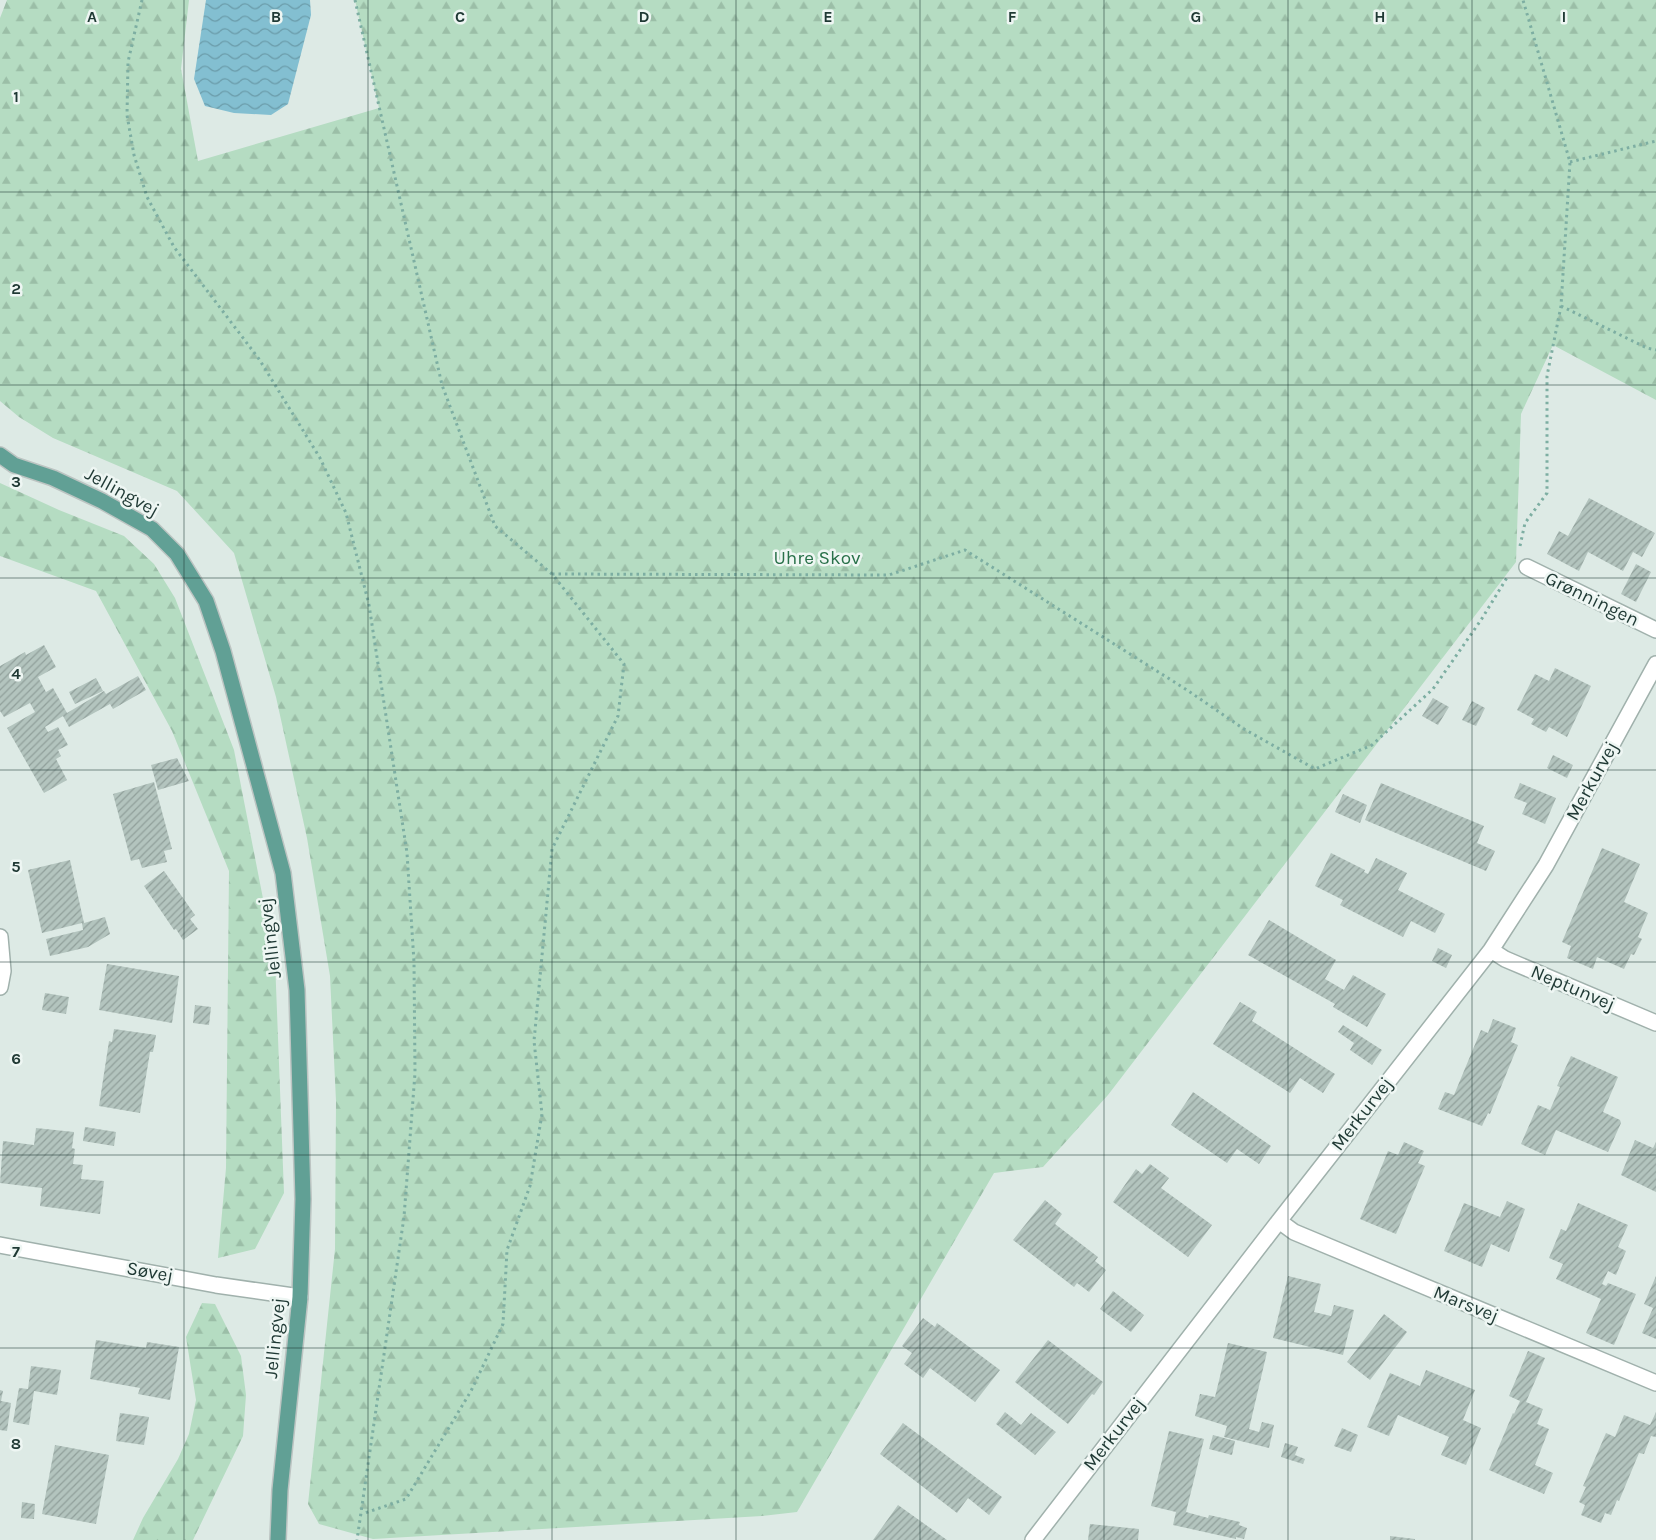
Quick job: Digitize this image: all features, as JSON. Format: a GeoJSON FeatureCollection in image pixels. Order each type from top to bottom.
{"type":"FeatureCollection","features":[{"type":"Feature","properties":{"kind":"main road","name":"Jellingvej"},"geometry":{"type":"LineString","coordinates":[[0,455],[14,465],[53,478],[102,501],[152,529],[177,554],[206,602],[223,650],[283,873],[296,990],[303,1199],[300,1297],[280,1490],[278,1540]]}},
{"type":"Feature","properties":{"kind":"street","name":"Grønningen"},"geometry":{"type":"LineString","coordinates":[[1527,567],[1656,630]]}},
{"type":"Feature","properties":{"kind":"street","name":"Merkurvej"},"geometry":{"type":"LineString","coordinates":[[1032,1540],[1491,950],[1546,866],[1656,664]]}},
{"type":"Feature","properties":{"kind":"street"},"geometry":{"type":"LineString","coordinates":[[0,937],[3,971],[0,987]]}},
{"type":"Feature","properties":{"kind":"street","name":"Neptunvej"},"geometry":{"type":"LineString","coordinates":[[1491,950],[1505,959],[1656,1022]]}},
{"type":"Feature","properties":{"kind":"street","name":"Marsvej"},"geometry":{"type":"LineString","coordinates":[[1279,1221],[1294,1232],[1656,1383]]}},
{"type":"Feature","properties":{"kind":"street","name":"Søvej"},"geometry":{"type":"LineString","coordinates":[[0,1245],[216,1285],[300,1297]]}},
{"type":"Feature","properties":{"kind":"path"},"geometry":{"type":"LineString","coordinates":[[142,0],[128,62],[127,115],[134,155],[147,197],[174,247],[264,367],[320,458],[346,513],[369,605],[407,853],[414,962],[415,1073],[404,1217],[357,1540]]}},
{"type":"Feature","properties":{"kind":"path"},"geometry":{"type":"LineString","coordinates":[[355,0],[442,385],[495,526],[552,574],[624,664],[618,716],[552,849],[534,1041],[542,1114],[530,1186],[507,1250],[503,1324],[471,1391],[406,1499],[362,1514]]}},
{"type":"Feature","properties":{"kind":"path"},"geometry":{"type":"LineString","coordinates":[[1518,552],[1525,523],[1547,493],[1547,376],[1561,306],[1570,162],[1523,0]]}},
{"type":"Feature","properties":{"kind":"path"},"geometry":{"type":"LineString","coordinates":[[1570,162],[1656,141]]}},
{"type":"Feature","properties":{"kind":"path"},"geometry":{"type":"LineString","coordinates":[[1561,306],[1647,348],[1656,350]]}},
{"type":"Feature","properties":{"kind":"path"},"geometry":{"type":"LineString","coordinates":[[552,574],[889,575],[964,550],[1188,690],[1244,729],[1315,769],[1372,745],[1433,689],[1481,620],[1511,570]]}},
{"type":"Feature","properties":{"kind":"green space","name":"Uhre Skov"},"geometry":{"type":"Polygon","coordinates":[[[7,0],[189,0],[181,69],[198,161],[379,108],[355,0],[1656,0],[1656,400],[1553,345],[1521,414],[1516,562],[1108,1095],[1043,1167],[994,1173],[797,1512],[762,1516],[373,1539],[319,1524],[308,1504],[335,1249],[336,1101],[330,976],[307,838],[276,697],[234,553],[177,491],[53,438],[19,417],[0,401],[0,18],[7,0]]]}},
{"type":"Feature","properties":{"kind":"green space"},"geometry":{"type":"Polygon","coordinates":[[[0,483],[59,510],[124,536],[154,564],[175,598],[234,750],[275,960],[284,1193],[255,1249],[218,1258],[226,1168],[229,871],[172,731],[96,591],[0,556],[0,483]]]}},
{"type":"Feature","properties":{"kind":"green space"},"geometry":{"type":"Polygon","coordinates":[[[202,1303],[215,1304],[241,1356],[246,1395],[243,1436],[193,1540],[133,1540],[143,1518],[178,1459],[189,1434],[196,1400],[186,1337],[202,1303]]]}},
{"type":"Feature","properties":{"kind":"water"},"geometry":{"type":"Polygon","coordinates":[[[206,0],[310,0],[311,15],[288,104],[271,115],[234,113],[205,106],[194,79],[206,0]]]}},
{"type":"Feature","properties":{"kind":"building"},"geometry":{"type":"Polygon","coordinates":[[[1589,498],[1655,533],[1642,557],[1633,552],[1623,571],[1588,552],[1579,571],[1547,554],[1559,531],[1568,536],[1589,498]]]}},
{"type":"Feature","properties":{"kind":"building"},"geometry":{"type":"Polygon","coordinates":[[[1636,564],[1651,572],[1636,602],[1621,594],[1636,564]]]}},
{"type":"Feature","properties":{"kind":"building"},"geometry":{"type":"Polygon","coordinates":[[[44,645],[56,667],[38,677],[46,692],[53,688],[67,713],[104,691],[106,694],[138,676],[146,690],[113,709],[110,704],[69,727],[63,716],[45,727],[48,732],[58,727],[68,745],[58,750],[61,756],[56,759],[67,780],[44,793],[7,728],[35,712],[30,703],[4,717],[0,711],[0,666],[25,652],[26,655],[44,645]]]}},
{"type":"Feature","properties":{"kind":"building"},"geometry":{"type":"Polygon","coordinates":[[[1555,668],[1591,686],[1567,737],[1549,727],[1546,732],[1531,724],[1534,719],[1517,710],[1535,674],[1549,681],[1555,668]]]}},
{"type":"Feature","properties":{"kind":"building"},"geometry":{"type":"Polygon","coordinates":[[[96,678],[103,691],[75,704],[69,692],[96,678]]]}},
{"type":"Feature","properties":{"kind":"building"},"geometry":{"type":"Polygon","coordinates":[[[1433,698],[1449,707],[1438,725],[1422,716],[1433,698]]]}},
{"type":"Feature","properties":{"kind":"building"},"geometry":{"type":"Polygon","coordinates":[[[1472,701],[1485,708],[1476,726],[1462,720],[1472,701]]]}},
{"type":"Feature","properties":{"kind":"building"},"geometry":{"type":"Polygon","coordinates":[[[1553,755],[1573,765],[1567,778],[1547,768],[1553,755]]]}},
{"type":"Feature","properties":{"kind":"building"},"geometry":{"type":"Polygon","coordinates":[[[177,758],[189,781],[158,790],[151,765],[177,758]]]}},
{"type":"Feature","properties":{"kind":"building"},"geometry":{"type":"Polygon","coordinates":[[[154,782],[172,849],[164,851],[167,862],[142,868],[139,859],[131,861],[113,794],[154,782]]]}},
{"type":"Feature","properties":{"kind":"building"},"geometry":{"type":"Polygon","coordinates":[[[1381,783],[1484,826],[1477,843],[1495,851],[1486,871],[1365,820],[1381,783]]]}},
{"type":"Feature","properties":{"kind":"building"},"geometry":{"type":"Polygon","coordinates":[[[1520,783],[1556,798],[1545,824],[1522,814],[1527,803],[1514,798],[1520,783]]]}},
{"type":"Feature","properties":{"kind":"building"},"geometry":{"type":"Polygon","coordinates":[[[1343,794],[1367,805],[1360,823],[1335,812],[1343,794]]]}},
{"type":"Feature","properties":{"kind":"building"},"geometry":{"type":"Polygon","coordinates":[[[1602,848],[1640,864],[1624,902],[1648,913],[1638,937],[1642,939],[1634,955],[1631,954],[1624,969],[1597,957],[1593,969],[1567,958],[1571,946],[1562,942],[1602,848]]]}},
{"type":"Feature","properties":{"kind":"building"},"geometry":{"type":"Polygon","coordinates":[[[1331,853],[1365,870],[1364,872],[1368,874],[1376,858],[1407,873],[1398,890],[1445,914],[1435,933],[1411,921],[1403,937],[1340,905],[1343,900],[1315,886],[1331,853]]]}},
{"type":"Feature","properties":{"kind":"building"},"geometry":{"type":"Polygon","coordinates":[[[70,860],[84,923],[105,917],[110,934],[88,947],[50,956],[46,939],[83,930],[82,923],[42,933],[28,870],[70,860]]]}},
{"type":"Feature","properties":{"kind":"building"},"geometry":{"type":"Polygon","coordinates":[[[164,871],[195,915],[190,919],[198,929],[183,940],[144,886],[164,871]]]}},
{"type":"Feature","properties":{"kind":"building"},"geometry":{"type":"Polygon","coordinates":[[[1269,920],[1336,960],[1325,979],[1344,990],[1353,975],[1386,994],[1367,1027],[1333,1007],[1335,1004],[1248,955],[1269,920]]]}},
{"type":"Feature","properties":{"kind":"building"},"geometry":{"type":"Polygon","coordinates":[[[1438,948],[1452,955],[1446,968],[1432,961],[1438,948]]]}},
{"type":"Feature","properties":{"kind":"building"},"geometry":{"type":"Polygon","coordinates":[[[107,964],[179,976],[172,1023],[99,1010],[107,964]]]}},
{"type":"Feature","properties":{"kind":"building"},"geometry":{"type":"Polygon","coordinates":[[[45,993],[69,997],[66,1014],[42,1010],[45,993]]]}},
{"type":"Feature","properties":{"kind":"building"},"geometry":{"type":"Polygon","coordinates":[[[1240,1002],[1257,1012],[1252,1021],[1335,1074],[1323,1093],[1300,1078],[1290,1093],[1213,1044],[1240,1002]]]}},
{"type":"Feature","properties":{"kind":"building"},"geometry":{"type":"Polygon","coordinates":[[[195,1005],[211,1007],[209,1025],[193,1023],[195,1005]]]}},
{"type":"Feature","properties":{"kind":"building"},"geometry":{"type":"Polygon","coordinates":[[[1493,1019],[1516,1028],[1511,1042],[1518,1045],[1490,1114],[1488,1113],[1482,1126],[1438,1109],[1445,1092],[1454,1095],[1481,1030],[1488,1033],[1493,1019]]]}},
{"type":"Feature","properties":{"kind":"building"},"geometry":{"type":"Polygon","coordinates":[[[1343,1025],[1382,1050],[1372,1065],[1350,1050],[1354,1043],[1338,1032],[1343,1025]]]}},
{"type":"Feature","properties":{"kind":"building"},"geometry":{"type":"Polygon","coordinates":[[[114,1029],[156,1035],[153,1052],[150,1052],[140,1113],[99,1106],[109,1041],[112,1042],[114,1029]]]}},
{"type":"Feature","properties":{"kind":"building"},"geometry":{"type":"Polygon","coordinates":[[[1571,1056],[1618,1077],[1603,1112],[1620,1120],[1621,1123],[1608,1152],[1556,1130],[1545,1155],[1521,1144],[1538,1105],[1550,1110],[1560,1087],[1557,1086],[1571,1056]]]}},
{"type":"Feature","properties":{"kind":"building"},"geometry":{"type":"Polygon","coordinates":[[[1193,1092],[1271,1146],[1259,1164],[1237,1149],[1227,1163],[1171,1125],[1193,1092]]]}},
{"type":"Feature","properties":{"kind":"building"},"geometry":{"type":"Polygon","coordinates":[[[85,1127],[116,1132],[114,1146],[83,1141],[85,1127]]]}},
{"type":"Feature","properties":{"kind":"building"},"geometry":{"type":"Polygon","coordinates":[[[36,1128],[74,1132],[72,1148],[75,1149],[73,1164],[83,1165],[81,1179],[104,1181],[100,1214],[40,1206],[42,1188],[0,1183],[3,1141],[34,1145],[36,1128]]]}},
{"type":"Feature","properties":{"kind":"building"},"geometry":{"type":"Polygon","coordinates":[[[1635,1140],[1653,1148],[1656,1142],[1656,1192],[1621,1175],[1635,1140]]]}},
{"type":"Feature","properties":{"kind":"building"},"geometry":{"type":"Polygon","coordinates":[[[1404,1142],[1424,1151],[1418,1163],[1425,1166],[1396,1234],[1360,1219],[1388,1151],[1398,1155],[1404,1142]]]}},
{"type":"Feature","properties":{"kind":"building"},"geometry":{"type":"Polygon","coordinates":[[[1150,1164],[1169,1178],[1161,1188],[1212,1225],[1188,1257],[1113,1202],[1136,1169],[1142,1174],[1150,1164]]]}},
{"type":"Feature","properties":{"kind":"building"},"geometry":{"type":"Polygon","coordinates":[[[1045,1200],[1062,1214],[1055,1224],[1098,1257],[1095,1261],[1106,1270],[1089,1292],[1077,1283],[1074,1287],[1013,1240],[1045,1200]]]}},
{"type":"Feature","properties":{"kind":"building"},"geometry":{"type":"Polygon","coordinates":[[[1507,1201],[1525,1209],[1509,1252],[1491,1244],[1482,1267],[1444,1251],[1464,1203],[1500,1217],[1507,1201]]]}},
{"type":"Feature","properties":{"kind":"building"},"geometry":{"type":"Polygon","coordinates":[[[1578,1203],[1628,1225],[1618,1247],[1626,1251],[1616,1275],[1608,1271],[1602,1284],[1606,1286],[1608,1283],[1636,1294],[1614,1345],[1586,1333],[1601,1299],[1556,1279],[1563,1264],[1549,1258],[1561,1229],[1566,1231],[1578,1203]]]}},
{"type":"Feature","properties":{"kind":"building"},"geometry":{"type":"Polygon","coordinates":[[[1288,1276],[1321,1284],[1314,1312],[1331,1316],[1334,1305],[1354,1310],[1343,1355],[1273,1338],[1288,1276]]]}},
{"type":"Feature","properties":{"kind":"building"},"geometry":{"type":"Polygon","coordinates":[[[1656,1276],[1656,1339],[1642,1333],[1653,1308],[1644,1304],[1656,1276]]]}},
{"type":"Feature","properties":{"kind":"building"},"geometry":{"type":"Polygon","coordinates":[[[1113,1291],[1144,1315],[1131,1332],[1100,1309],[1113,1291]]]}},
{"type":"Feature","properties":{"kind":"building"},"geometry":{"type":"Polygon","coordinates":[[[1384,1314],[1407,1332],[1370,1380],[1347,1362],[1384,1314]]]}},
{"type":"Feature","properties":{"kind":"building"},"geometry":{"type":"Polygon","coordinates":[[[923,1318],[935,1327],[937,1323],[1000,1370],[975,1402],[930,1368],[923,1378],[904,1364],[912,1353],[902,1346],[923,1318]]]}},
{"type":"Feature","properties":{"kind":"building"},"geometry":{"type":"Polygon","coordinates":[[[96,1340],[146,1348],[147,1342],[179,1347],[170,1400],[138,1394],[140,1388],[90,1379],[96,1340]]]}},
{"type":"Feature","properties":{"kind":"building"},"geometry":{"type":"Polygon","coordinates":[[[1048,1340],[1103,1382],[1068,1424],[1015,1382],[1048,1340]]]}},
{"type":"Feature","properties":{"kind":"building"},"geometry":{"type":"Polygon","coordinates":[[[1228,1343],[1267,1352],[1249,1429],[1259,1432],[1262,1422],[1274,1425],[1269,1448],[1224,1437],[1227,1426],[1195,1416],[1200,1394],[1215,1397],[1228,1343]]]}},
{"type":"Feature","properties":{"kind":"building"},"geometry":{"type":"Polygon","coordinates":[[[1528,1351],[1545,1358],[1526,1402],[1543,1409],[1537,1424],[1549,1429],[1535,1465],[1553,1473],[1544,1494],[1489,1470],[1520,1401],[1509,1396],[1528,1351]]]}},
{"type":"Feature","properties":{"kind":"building"},"geometry":{"type":"Polygon","coordinates":[[[31,1366],[61,1370],[57,1395],[34,1391],[29,1425],[13,1422],[19,1388],[28,1389],[31,1366]]]}},
{"type":"Feature","properties":{"kind":"building"},"geometry":{"type":"Polygon","coordinates":[[[1426,1370],[1475,1390],[1463,1420],[1481,1428],[1466,1465],[1441,1455],[1449,1437],[1398,1415],[1389,1436],[1367,1427],[1390,1373],[1420,1386],[1426,1370]]]}},
{"type":"Feature","properties":{"kind":"building"},"geometry":{"type":"Polygon","coordinates":[[[0,1390],[3,1391],[1,1401],[11,1403],[7,1431],[0,1430],[0,1390]]]}},
{"type":"Feature","properties":{"kind":"building"},"geometry":{"type":"Polygon","coordinates":[[[1005,1412],[1021,1425],[1031,1413],[1056,1432],[1035,1455],[996,1424],[1005,1412]]]}},
{"type":"Feature","properties":{"kind":"building"},"geometry":{"type":"Polygon","coordinates":[[[1656,1412],[1656,1437],[1651,1436],[1644,1454],[1639,1453],[1619,1501],[1617,1500],[1611,1515],[1605,1513],[1601,1523],[1581,1515],[1585,1505],[1579,1502],[1586,1487],[1583,1486],[1606,1433],[1615,1437],[1624,1415],[1650,1425],[1656,1412]]]}},
{"type":"Feature","properties":{"kind":"building"},"geometry":{"type":"Polygon","coordinates":[[[120,1413],[149,1417],[144,1445],[116,1441],[120,1413]]]}},
{"type":"Feature","properties":{"kind":"building"},"geometry":{"type":"Polygon","coordinates":[[[903,1423],[1002,1497],[989,1515],[968,1498],[957,1513],[880,1454],[903,1423]]]}},
{"type":"Feature","properties":{"kind":"building"},"geometry":{"type":"Polygon","coordinates":[[[1342,1428],[1358,1435],[1351,1452],[1334,1446],[1342,1428]]]}},
{"type":"Feature","properties":{"kind":"building"},"geometry":{"type":"Polygon","coordinates":[[[1169,1431],[1204,1439],[1186,1512],[1208,1518],[1209,1515],[1240,1522],[1239,1525],[1247,1528],[1244,1539],[1236,1537],[1236,1539],[1173,1525],[1176,1512],[1151,1506],[1169,1431]]]}},
{"type":"Feature","properties":{"kind":"building"},"geometry":{"type":"Polygon","coordinates":[[[1213,1435],[1235,1441],[1232,1455],[1209,1449],[1213,1435]]]}},
{"type":"Feature","properties":{"kind":"building"},"geometry":{"type":"Polygon","coordinates":[[[1285,1443],[1298,1447],[1295,1455],[1305,1459],[1303,1464],[1281,1457],[1285,1443]]]}},
{"type":"Feature","properties":{"kind":"building"},"geometry":{"type":"Polygon","coordinates":[[[55,1445],[109,1455],[96,1524],[42,1514],[55,1445]]]}},
{"type":"Feature","properties":{"kind":"building"},"geometry":{"type":"Polygon","coordinates":[[[22,1502],[35,1504],[34,1519],[21,1518],[22,1502]]]}},
{"type":"Feature","properties":{"kind":"building"},"geometry":{"type":"Polygon","coordinates":[[[898,1505],[947,1540],[873,1540],[898,1505]]]}},
{"type":"Feature","properties":{"kind":"building"},"geometry":{"type":"Polygon","coordinates":[[[1090,1524],[1139,1529],[1138,1540],[1088,1540],[1090,1524]]]}},
{"type":"Feature","properties":{"kind":"building"},"geometry":{"type":"Polygon","coordinates":[[[1390,1536],[1415,1539],[1415,1540],[1390,1540],[1390,1536]]]}}]}
